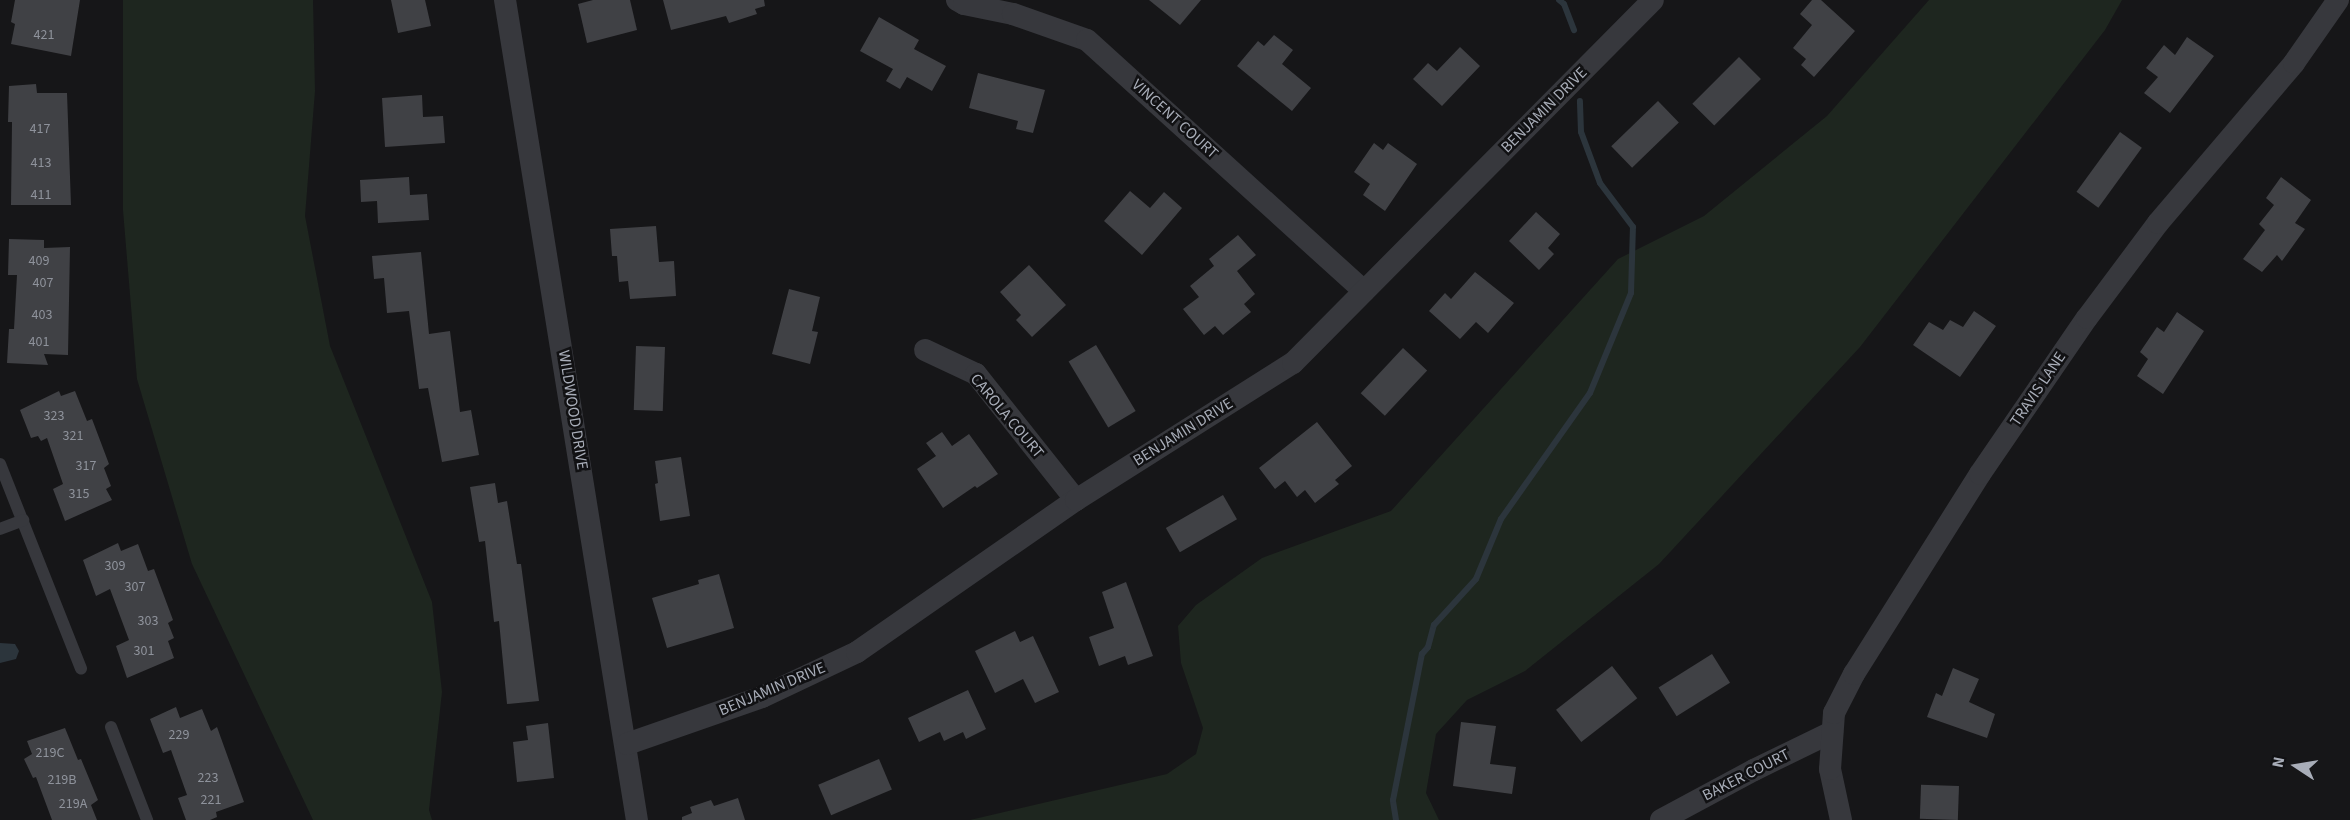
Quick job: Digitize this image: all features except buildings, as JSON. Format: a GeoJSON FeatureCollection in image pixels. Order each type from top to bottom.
{"type":"FeatureCollection","features":[{"type":"Feature","properties":{"kind":"street","name":"WILDWOOD DRIVE"},"geometry":{"type":"LineString","coordinates":[[505,0],[638,820]]}},
{"type":"Feature","properties":{"kind":"street","name":"VINCENT COURT"},"geometry":{"type":"LineString","coordinates":[[957,0],[964,4],[1013,14],[1087,40],[1364,291]]}},
{"type":"Feature","properties":{"kind":"street","name":"BENJAMIN DRIVE"},"geometry":{"type":"LineString","coordinates":[[627,744],[762,697],[857,652],[1076,501],[1293,363],[1653,0]]}},
{"type":"Feature","properties":{"kind":"street","name":"TRAVIS LANE"},"geometry":{"type":"LineString","coordinates":[[1841,820],[1830,769],[1832,732],[1834,713],[1854,674],[1980,474],[2080,328],[2158,223],[2294,63],[2337,0]]}},
{"type":"Feature","properties":{"kind":"street","name":"CAROLA COURT"},"geometry":{"type":"LineString","coordinates":[[925,350],[976,374],[1076,501]]}},
{"type":"Feature","properties":{"kind":"street","name":"BAKER COURT"},"geometry":{"type":"LineString","coordinates":[[1661,820],[1754,770],[1832,732]]}},
{"type":"Feature","properties":{"kind":"lane"},"geometry":{"type":"LineString","coordinates":[[0,464],[81,669]]}},
{"type":"Feature","properties":{"kind":"lane"},"geometry":{"type":"LineString","coordinates":[[0,529],[23,520]]}},
{"type":"Feature","properties":{"kind":"lane"},"geometry":{"type":"LineString","coordinates":[[111,727],[147,820]]}},
{"type":"Feature","properties":{"kind":"shaded area"},"geometry":{"type":"Polygon","coordinates":[[[123,0],[313,0],[315,91],[305,216],[330,346],[432,602],[442,692],[429,810],[432,820],[313,820],[192,564],[137,379],[123,210],[123,0]]]}},
{"type":"Feature","properties":{"kind":"shaded area"},"geometry":{"type":"Polygon","coordinates":[[[1929,0],[2122,0],[2105,30],[1860,347],[1659,564],[1525,671],[1467,700],[1436,734],[1426,793],[1439,820],[970,820],[1167,774],[1196,754],[1203,728],[1181,663],[1178,626],[1196,605],[1262,558],[1391,511],[1618,259],[1704,216],[1827,116],[1929,0]]]}},
{"type":"Feature","properties":{"kind":"shaded area"},"geometry":{"type":"Polygon","coordinates":[[[0,643],[15,644],[19,651],[16,659],[0,663],[0,643]]]}},
{"type":"Feature","properties":{"kind":"waterway"},"geometry":{"type":"LineString","coordinates":[[1559,0],[1564,4],[1574,30]]}},
{"type":"Feature","properties":{"kind":"waterway"},"geometry":{"type":"LineString","coordinates":[[1396,820],[1393,800],[1422,654],[1428,647],[1434,625],[1476,579],[1501,519],[1590,393],[1631,293],[1633,227],[1600,183],[1581,132],[1580,101]]}}]}
